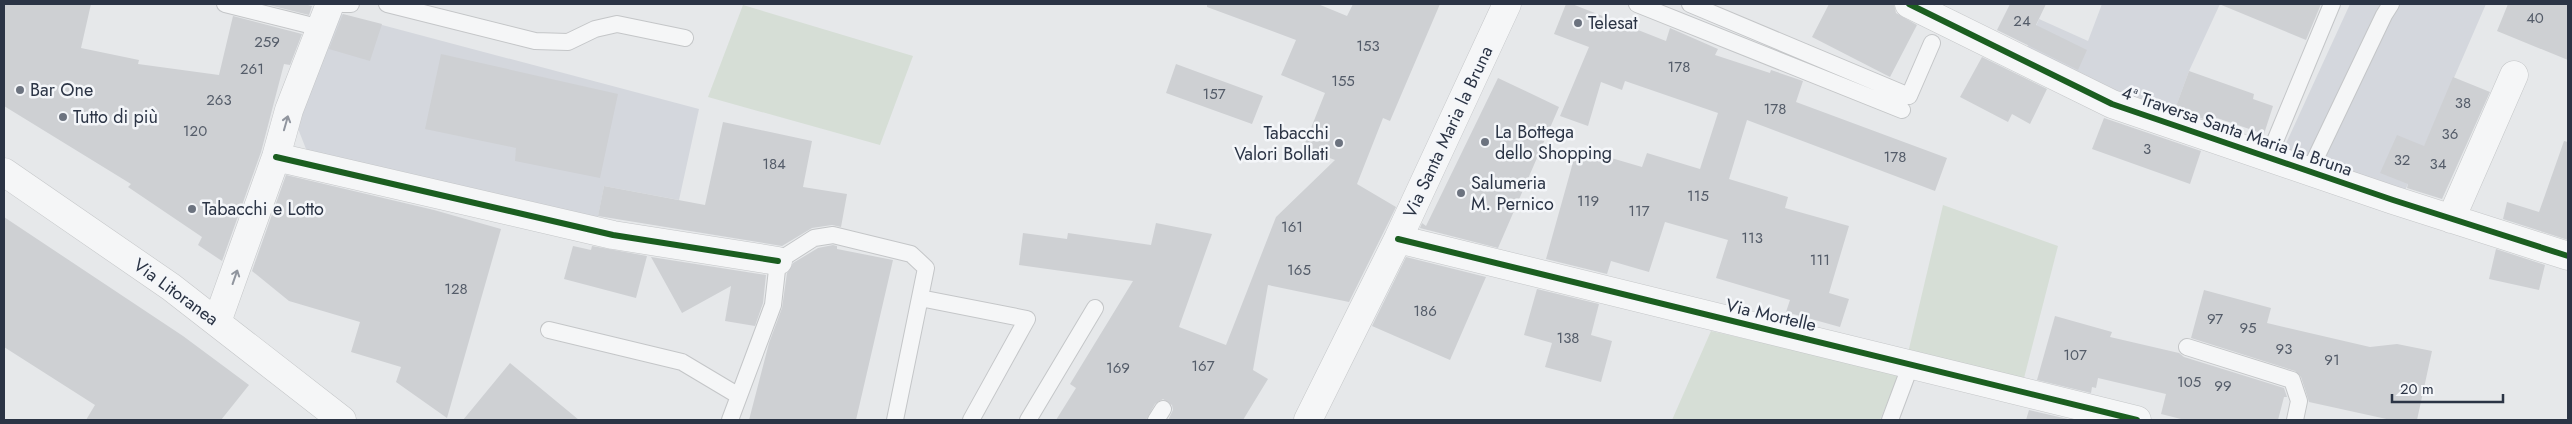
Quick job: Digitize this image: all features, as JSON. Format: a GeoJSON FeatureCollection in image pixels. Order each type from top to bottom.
{"type":"FeatureCollection","features":[{"type":"Feature","properties":{"kind":"street","name":"Via Santa Maria la Bruna"},"geometry":{"type":"LineString","coordinates":[[1308,420],[1398,239],[1507,4]]}},
{"type":"Feature","properties":{"kind":"street","name":"4ª Traversa Santa Maria la Bruna"},"geometry":{"type":"LineString","coordinates":[[1909,4],[2112,104],[2309,172],[2568,256]]}},
{"type":"Feature","properties":{"kind":"street"},"geometry":{"type":"LineString","coordinates":[[218,322],[276,157],[289,110],[325,16]]}},
{"type":"Feature","properties":{"kind":"street"},"geometry":{"type":"LineString","coordinates":[[2451,219],[2514,75]]}},
{"type":"Feature","properties":{"kind":"street"},"geometry":{"type":"LineString","coordinates":[[276,157],[613,235],[778,262]]}},
{"type":"Feature","properties":{"kind":"street","name":"Via Litoranea"},"geometry":{"type":"LineString","coordinates":[[4,172],[171,287],[342,420]]}},
{"type":"Feature","properties":{"kind":"street","name":"Via Mortelle"},"geometry":{"type":"LineString","coordinates":[[1398,239],[2137,420]]}},
{"type":"Feature","properties":{"kind":"lane"},"geometry":{"type":"LineString","coordinates":[[225,4],[325,16]]}},
{"type":"Feature","properties":{"kind":"lane"},"geometry":{"type":"LineString","coordinates":[[343,4],[351,4]]}},
{"type":"Feature","properties":{"kind":"lane"},"geometry":{"type":"LineString","coordinates":[[387,4],[535,41],[568,42],[594,29],[617,24],[685,38]]}},
{"type":"Feature","properties":{"kind":"lane"},"geometry":{"type":"LineString","coordinates":[[1637,4],[1902,110]]}},
{"type":"Feature","properties":{"kind":"lane"},"geometry":{"type":"LineString","coordinates":[[1690,4],[1910,96],[1932,43]]}},
{"type":"Feature","properties":{"kind":"lane"},"geometry":{"type":"LineString","coordinates":[[2268,158],[2332,4]]}},
{"type":"Feature","properties":{"kind":"lane"},"geometry":{"type":"LineString","coordinates":[[2309,172],[2391,4]]}},
{"type":"Feature","properties":{"kind":"lane"},"geometry":{"type":"LineString","coordinates":[[730,420],[773,305],[778,262],[814,238],[833,236],[911,254],[926,268],[896,420]]}},
{"type":"Feature","properties":{"kind":"lane"},"geometry":{"type":"LineString","coordinates":[[920,298],[1027,319],[971,420]]}},
{"type":"Feature","properties":{"kind":"lane"},"geometry":{"type":"LineString","coordinates":[[1028,420],[1095,308]]}},
{"type":"Feature","properties":{"kind":"lane"},"geometry":{"type":"LineString","coordinates":[[549,330],[682,362],[739,396]]}},
{"type":"Feature","properties":{"kind":"lane"},"geometry":{"type":"LineString","coordinates":[[2187,347],[2292,380],[2300,401],[2295,420]]}},
{"type":"Feature","properties":{"kind":"lane"},"geometry":{"type":"LineString","coordinates":[[1890,420],[1911,364]]}},
{"type":"Feature","properties":{"kind":"shaded area"},"geometry":{"type":"Polygon","coordinates":[[[2102,4],[2220,4],[2189,71],[2174,112],[2103,86],[2026,50],[2039,19],[2088,41],[2102,4]]]}},
{"type":"Feature","properties":{"kind":"shaded area"},"geometry":{"type":"Polygon","coordinates":[[[2350,4],[2486,4],[2404,193],[2283,150],[2350,4]]]}},
{"type":"Feature","properties":{"kind":"shaded area"},"geometry":{"type":"Polygon","coordinates":[[[743,5],[913,56],[880,145],[708,97],[743,5]]]}},
{"type":"Feature","properties":{"kind":"shaded area"},"geometry":{"type":"Polygon","coordinates":[[[337,13],[699,109],[679,200],[604,186],[597,222],[308,154],[295,121],[337,13]]]}},
{"type":"Feature","properties":{"kind":"shaded area"},"geometry":{"type":"Polygon","coordinates":[[[1943,205],[2058,246],[2023,382],[1908,353],[1943,205]]]}},
{"type":"Feature","properties":{"kind":"shaded area"},"geometry":{"type":"Polygon","coordinates":[[[1711,331],[1899,374],[1880,420],[1672,420],[1711,331]]]}},
{"type":"Feature","properties":{"kind":"building"},"geometry":{"type":"Polygon","coordinates":[[[4,4],[91,4],[81,48],[139,60],[138,64],[219,75],[233,16],[302,34],[290,65],[284,64],[261,152],[222,261],[198,245],[202,237],[128,187],[131,184],[4,106],[4,4]]]}},
{"type":"Feature","properties":{"kind":"building"},"geometry":{"type":"Polygon","coordinates":[[[265,4],[304,4],[312,6],[309,15],[265,4]]]}},
{"type":"Feature","properties":{"kind":"building"},"geometry":{"type":"Polygon","coordinates":[[[1207,4],[1318,4],[1347,16],[1353,4],[1440,4],[1390,121],[1383,118],[1357,184],[1396,207],[1349,302],[1268,285],[1253,370],[1268,379],[1243,420],[1168,420],[1173,410],[1172,405],[1163,399],[1155,404],[1146,420],[1056,420],[1076,388],[1070,384],[1133,281],[1019,265],[1023,233],[1067,239],[1068,233],[1151,245],[1156,223],[1212,234],[1179,327],[1226,345],[1276,217],[1335,160],[1303,148],[1325,93],[1281,75],[1296,40],[1207,7],[1207,4]]]}},
{"type":"Feature","properties":{"kind":"building"},"geometry":{"type":"Polygon","coordinates":[[[1566,4],[1572,4],[1666,41],[1670,28],[1718,49],[1715,55],[1770,73],[1771,70],[1803,81],[1796,102],[1947,158],[1935,191],[1747,120],[1729,179],[1788,197],[1785,208],[1849,226],[1829,293],[1849,299],[1840,327],[1786,312],[1790,300],[1716,278],[1728,240],[1665,222],[1649,272],[1611,261],[1607,274],[1546,259],[1577,148],[1642,167],[1647,153],[1700,169],[1718,113],[1625,81],[1622,90],[1601,82],[1588,126],[1560,116],[1589,47],[1554,34],[1566,4]]]}},
{"type":"Feature","properties":{"kind":"building"},"geometry":{"type":"Polygon","coordinates":[[[1829,4],[1894,4],[1896,13],[1917,25],[1890,77],[1812,37],[1829,4]]]}},
{"type":"Feature","properties":{"kind":"building"},"geometry":{"type":"Polygon","coordinates":[[[2010,4],[2046,4],[2036,25],[2087,50],[2078,70],[1997,30],[2010,4]]]}},
{"type":"Feature","properties":{"kind":"building"},"geometry":{"type":"Polygon","coordinates":[[[2219,4],[2321,4],[2306,40],[2219,4]]]}},
{"type":"Feature","properties":{"kind":"building"},"geometry":{"type":"Polygon","coordinates":[[[2508,4],[2568,4],[2568,60],[2497,31],[2508,4]]]}},
{"type":"Feature","properties":{"kind":"building"},"geometry":{"type":"Polygon","coordinates":[[[343,14],[382,24],[370,61],[329,49],[343,14]]]}},
{"type":"Feature","properties":{"kind":"building"},"geometry":{"type":"Polygon","coordinates":[[[441,54],[618,94],[600,178],[515,161],[516,148],[425,129],[441,54]]]}},
{"type":"Feature","properties":{"kind":"building"},"geometry":{"type":"Polygon","coordinates":[[[1982,57],[2047,89],[2030,124],[2012,114],[2008,122],[1960,97],[1982,57]]]}},
{"type":"Feature","properties":{"kind":"building"},"geometry":{"type":"Polygon","coordinates":[[[1176,64],[1263,96],[1252,124],[1166,93],[1176,64]]]}},
{"type":"Feature","properties":{"kind":"building"},"geometry":{"type":"Polygon","coordinates":[[[2189,71],[2254,94],[2253,99],[2273,106],[2264,134],[2214,117],[2212,122],[2175,109],[2189,71]]]}},
{"type":"Feature","properties":{"kind":"building"},"geometry":{"type":"Polygon","coordinates":[[[2453,77],[2490,92],[2442,199],[2407,188],[2408,184],[2380,173],[2397,135],[2424,146],[2453,77]]]}},
{"type":"Feature","properties":{"kind":"building"},"geometry":{"type":"Polygon","coordinates":[[[1498,78],[1559,107],[1498,248],[1420,228],[1422,223],[1426,226],[1498,78]]]}},
{"type":"Feature","properties":{"kind":"building"},"geometry":{"type":"Polygon","coordinates":[[[2104,118],[2201,151],[2190,184],[2092,149],[2104,118]]]}},
{"type":"Feature","properties":{"kind":"building"},"geometry":{"type":"Polygon","coordinates":[[[723,122],[812,141],[803,187],[847,194],[841,227],[832,225],[812,228],[782,246],[598,216],[604,186],[705,205],[723,122]]]}},
{"type":"Feature","properties":{"kind":"building"},"geometry":{"type":"Polygon","coordinates":[[[2564,141],[2568,142],[2568,240],[2503,219],[2507,202],[2539,212],[2564,141]]]}},
{"type":"Feature","properties":{"kind":"building"},"geometry":{"type":"Polygon","coordinates":[[[286,175],[434,210],[501,229],[447,418],[396,382],[401,367],[351,352],[360,322],[289,301],[252,271],[286,175]]]}},
{"type":"Feature","properties":{"kind":"building"},"geometry":{"type":"Polygon","coordinates":[[[4,217],[183,336],[249,385],[221,420],[86,420],[95,405],[4,347],[4,217]]]}},
{"type":"Feature","properties":{"kind":"building"},"geometry":{"type":"Polygon","coordinates":[[[573,246],[591,250],[592,246],[647,256],[636,298],[564,279],[573,246]]]}},
{"type":"Feature","properties":{"kind":"building"},"geometry":{"type":"Polygon","coordinates":[[[837,246],[837,249],[893,260],[856,420],[749,420],[769,343],[782,308],[787,273],[793,263],[818,248],[837,246]]]}},
{"type":"Feature","properties":{"kind":"building"},"geometry":{"type":"Polygon","coordinates":[[[2496,249],[2545,265],[2539,290],[2489,279],[2496,249]]]}},
{"type":"Feature","properties":{"kind":"building"},"geometry":{"type":"Polygon","coordinates":[[[651,257],[766,275],[763,303],[755,326],[725,321],[731,286],[682,313],[651,257]]]}},
{"type":"Feature","properties":{"kind":"building"},"geometry":{"type":"Polygon","coordinates":[[[1406,257],[1486,277],[1450,360],[1372,326],[1406,257]]]}},
{"type":"Feature","properties":{"kind":"building"},"geometry":{"type":"Polygon","coordinates":[[[1537,289],[1599,304],[1591,335],[1612,341],[1601,382],[1545,367],[1552,343],[1524,335],[1537,289]]]}},
{"type":"Feature","properties":{"kind":"building"},"geometry":{"type":"Polygon","coordinates":[[[2204,290],[2271,308],[2267,323],[2370,347],[2397,344],[2432,351],[2417,420],[2391,420],[2309,402],[2301,377],[2295,371],[2191,338],[2204,290]]]}},
{"type":"Feature","properties":{"kind":"building"},"geometry":{"type":"Polygon","coordinates":[[[2055,316],[2112,332],[2110,337],[2179,353],[2184,357],[2284,388],[2287,397],[2284,397],[2278,420],[2185,420],[2161,414],[2166,394],[2098,378],[2096,388],[2092,387],[2091,393],[2037,380],[2055,316]]]}},
{"type":"Feature","properties":{"kind":"building"},"geometry":{"type":"Polygon","coordinates":[[[510,363],[579,420],[463,420],[510,363]]]}},
{"type":"Feature","properties":{"kind":"building"},"geometry":{"type":"Polygon","coordinates":[[[2029,410],[2072,420],[2026,420],[2029,410]]]}},
{"type":"Feature","properties":{"kind":"cycle path"},"geometry":{"type":"LineString","coordinates":[[1909,4],[2112,104],[2393,200],[2568,256]]}},
{"type":"Feature","properties":{"kind":"cycle path"},"geometry":{"type":"LineString","coordinates":[[276,157],[613,235],[778,261]]}},
{"type":"Feature","properties":{"kind":"cycle path"},"geometry":{"type":"LineString","coordinates":[[1398,239],[2137,420]]}},
{"type":"Feature","properties":{"kind":"place","name":"Telesat"},"geometry":{"type":"Point","coordinates":[1578,23]}},
{"type":"Feature","properties":{"kind":"place","name":"Bar One"},"geometry":{"type":"Point","coordinates":[20,90]}},
{"type":"Feature","properties":{"kind":"place","name":"Tutto di più"},"geometry":{"type":"Point","coordinates":[63,117]}},
{"type":"Feature","properties":{"kind":"place","name":"La Bottega dello Shopping"},"geometry":{"type":"Point","coordinates":[1485,142]}},
{"type":"Feature","properties":{"kind":"place","name":"Tabacchi Valori Bollati"},"geometry":{"type":"Point","coordinates":[1339,143]}},
{"type":"Feature","properties":{"kind":"place","name":"Salumeria M. Pernico"},"geometry":{"type":"Point","coordinates":[1461,193]}},
{"type":"Feature","properties":{"kind":"place","name":"Tabacchi e Lotto"},"geometry":{"type":"Point","coordinates":[192,209]}}]}
